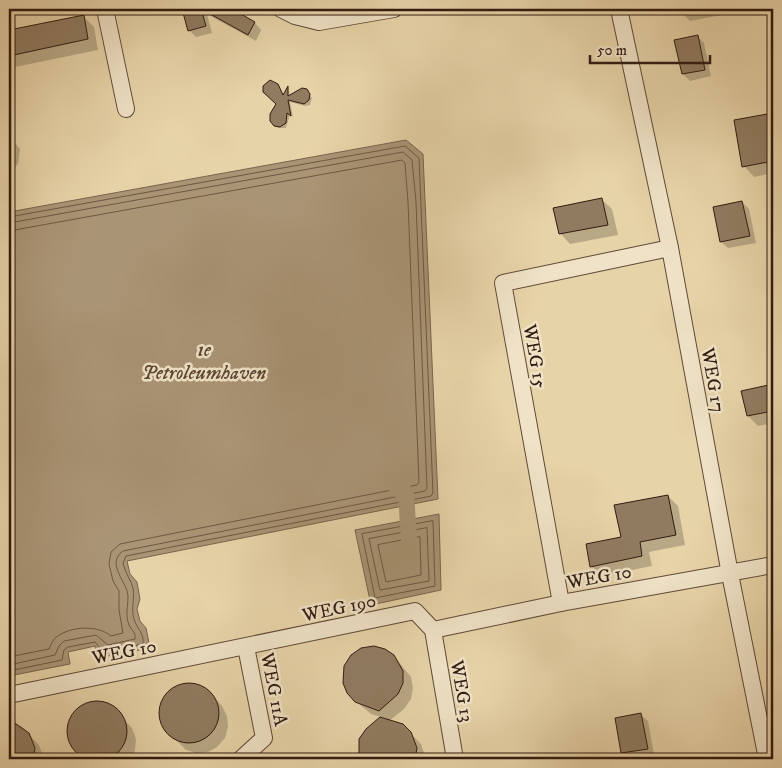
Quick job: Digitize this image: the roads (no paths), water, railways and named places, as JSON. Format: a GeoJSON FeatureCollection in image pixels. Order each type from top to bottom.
{"type":"FeatureCollection","features":[{"type":"Feature","properties":{"kind":"lane"},"geometry":{"type":"LineString","coordinates":[[105,9],[126,109]]}},
{"type":"Feature","properties":{"kind":"lane"},"geometry":{"type":"LineString","coordinates":[[281,9],[295,16],[319,22],[394,9]]}},
{"type":"Feature","properties":{"kind":"lane","name":"WEG 17"},"geometry":{"type":"LineString","coordinates":[[619,9],[670,248],[730,574],[767,759]]}},
{"type":"Feature","properties":{"kind":"lane","name":"WEG 15"},"geometry":{"type":"LineString","coordinates":[[561,603],[503,283],[670,248]]}},
{"type":"Feature","properties":{"kind":"lane","name":"WEG 10"},"geometry":{"type":"LineString","coordinates":[[433,630],[561,603],[773,565]]}},
{"type":"Feature","properties":{"kind":"lane","name":"WEG 190"},"geometry":{"type":"LineString","coordinates":[[246,647],[415,611],[433,630]]}},
{"type":"Feature","properties":{"kind":"lane","name":"WEG 13"},"geometry":{"type":"LineString","coordinates":[[433,630],[455,759]]}},
{"type":"Feature","properties":{"kind":"lane","name":"WEG 10"},"geometry":{"type":"LineString","coordinates":[[9,695],[246,647]]}},
{"type":"Feature","properties":{"kind":"lane","name":"WEG 11A"},"geometry":{"type":"LineString","coordinates":[[241,759],[264,738],[246,647]]}},
{"type":"Feature","properties":{"kind":"water","name":"1e Petroleumhaven"},"geometry":{"type":"Polygon","coordinates":[[[406,140],[423,154],[438,499],[127,561],[130,574],[137,582],[140,599],[137,609],[140,621],[146,628],[150,648],[97,658],[95,646],[68,652],[70,664],[9,676],[9,212],[406,140]]]}},
{"type":"Feature","properties":{"kind":"water"},"geometry":{"type":"Polygon","coordinates":[[[439,514],[441,590],[371,605],[355,530],[439,514]]]}},
{"type":"Feature","properties":{"kind":"waterway"},"geometry":{"type":"LineString","coordinates":[[397,489],[406,493],[409,541]]}}]}
